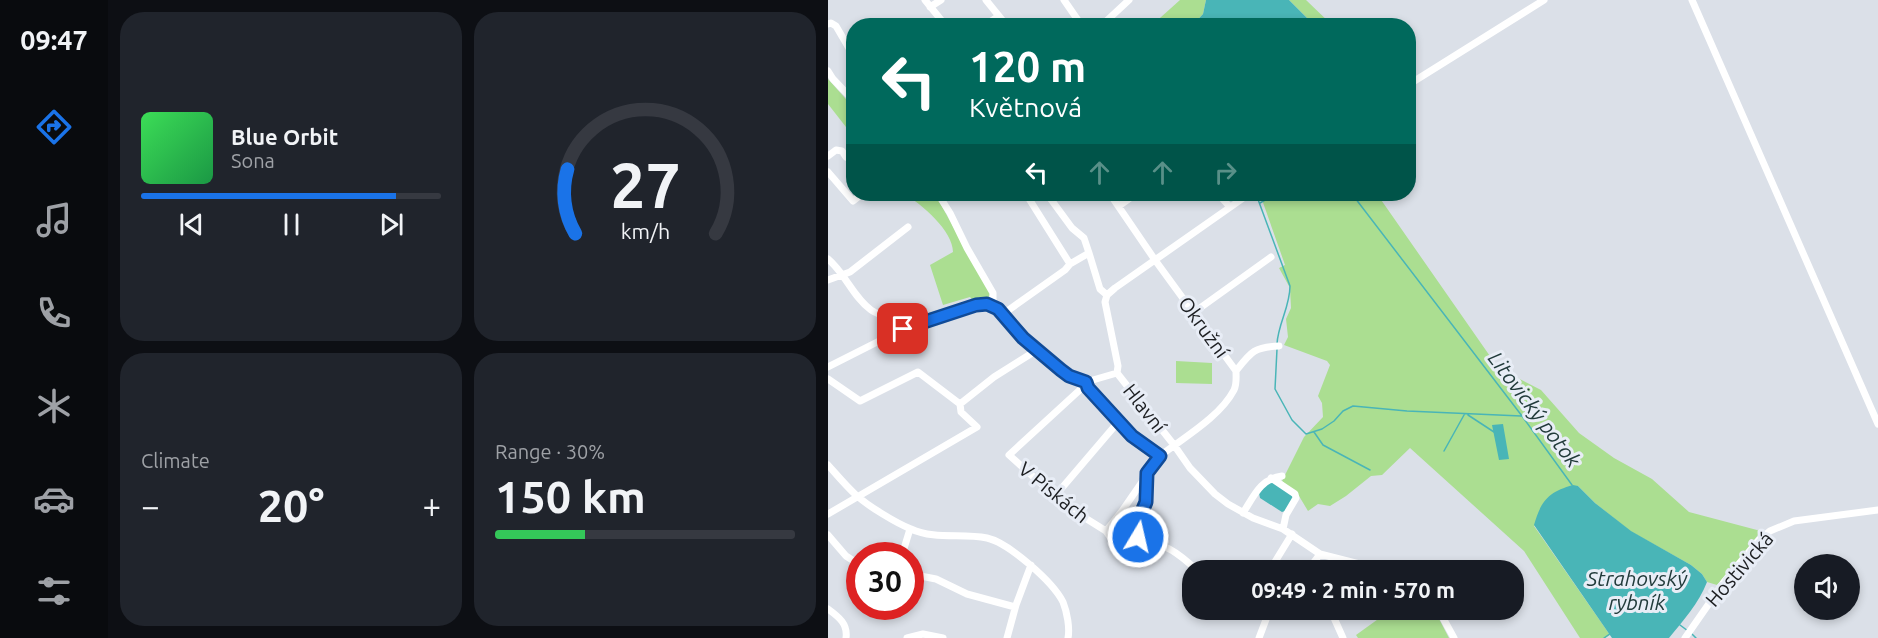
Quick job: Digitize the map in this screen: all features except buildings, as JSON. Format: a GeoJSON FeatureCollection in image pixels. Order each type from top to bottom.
{"type":"FeatureCollection","features":[{"type":"Feature","properties":{"kind":"street"},"geometry":{"type":"LineString","coordinates":[[925,0],[939,18]]}},
{"type":"Feature","properties":{"kind":"street"},"geometry":{"type":"LineString","coordinates":[[930,7],[941,0]]}},
{"type":"Feature","properties":{"kind":"street"},"geometry":{"type":"LineString","coordinates":[[986,0],[999,16],[996,18]]}},
{"type":"Feature","properties":{"kind":"street"},"geometry":{"type":"LineString","coordinates":[[1064,0],[1076,18]]}},
{"type":"Feature","properties":{"kind":"street"},"geometry":{"type":"LineString","coordinates":[[1110,18],[1129,0]]}},
{"type":"Feature","properties":{"kind":"street"},"geometry":{"type":"LineString","coordinates":[[1416,80],[1544,0]]}},
{"type":"Feature","properties":{"kind":"street"},"geometry":{"type":"LineString","coordinates":[[1692,0],[1878,424]]}},
{"type":"Feature","properties":{"kind":"street"},"geometry":{"type":"LineString","coordinates":[[828,24],[836,26],[846,44]]}},
{"type":"Feature","properties":{"kind":"street"},"geometry":{"type":"LineString","coordinates":[[828,71],[846,92]]}},
{"type":"Feature","properties":{"kind":"street"},"geometry":{"type":"LineString","coordinates":[[828,156],[837,150],[842,151],[846,157]]}},
{"type":"Feature","properties":{"kind":"street"},"geometry":{"type":"LineString","coordinates":[[828,172],[846,194]]}},
{"type":"Feature","properties":{"kind":"street"},"geometry":{"type":"LineString","coordinates":[[942,201],[993,293],[993,306]]}},
{"type":"Feature","properties":{"kind":"street"},"geometry":{"type":"LineString","coordinates":[[1030,201],[1070,264]]}},
{"type":"Feature","properties":{"kind":"street"},"geometry":{"type":"LineString","coordinates":[[1052,201],[1072,228],[1084,238],[1100,289],[1107,295],[1239,201]]}},
{"type":"Feature","properties":{"kind":"street","name":"Okružní"},"geometry":{"type":"LineString","coordinates":[[1106,531],[1160,456],[1202,426],[1218,409],[1235,387],[1236,371],[1115,201]]}},
{"type":"Feature","properties":{"kind":"street"},"geometry":{"type":"LineString","coordinates":[[1119,206],[1126,201]]}},
{"type":"Feature","properties":{"kind":"street"},"geometry":{"type":"LineString","coordinates":[[1224,201],[1230,207]]}},
{"type":"Feature","properties":{"kind":"street"},"geometry":{"type":"LineString","coordinates":[[828,280],[850,272],[908,227]]}},
{"type":"Feature","properties":{"kind":"street"},"geometry":{"type":"LineString","coordinates":[[1003,314],[1065,270],[1070,264],[1089,253]]}},
{"type":"Feature","properties":{"kind":"street"},"geometry":{"type":"LineString","coordinates":[[1193,313],[1271,257]]}},
{"type":"Feature","properties":{"kind":"street"},"geometry":{"type":"LineString","coordinates":[[828,259],[865,305],[897,322],[903,329]]}},
{"type":"Feature","properties":{"kind":"street","name":"Hlavní"},"geometry":{"type":"LineString","coordinates":[[1107,295],[1105,302],[1118,366],[1117,373],[1190,468],[1215,494],[1243,513],[1283,529],[1320,554],[1344,560]]}},
{"type":"Feature","properties":{"kind":"street"},"geometry":{"type":"LineString","coordinates":[[828,367],[903,329],[976,305],[987,304],[1003,314],[1016,331],[1069,376],[1086,382],[1117,373]]}},
{"type":"Feature","properties":{"kind":"street"},"geometry":{"type":"LineString","coordinates":[[1236,371],[1247,357],[1261,346],[1279,346]]}},
{"type":"Feature","properties":{"kind":"street"},"geometry":{"type":"LineString","coordinates":[[960,404],[994,377],[1037,350]]}},
{"type":"Feature","properties":{"kind":"street"},"geometry":{"type":"LineString","coordinates":[[828,379],[860,401],[918,372],[960,404],[962,412],[977,427],[828,514]]}},
{"type":"Feature","properties":{"kind":"street"},"geometry":{"type":"LineString","coordinates":[[1086,382],[1088,388],[1132,436],[1160,456]]}},
{"type":"Feature","properties":{"kind":"street","name":"V Pískách"},"geometry":{"type":"LineString","coordinates":[[1086,382],[1009,454],[1066,506],[1106,531],[1110,537],[1113,538],[1129,527]]}},
{"type":"Feature","properties":{"kind":"street"},"geometry":{"type":"LineString","coordinates":[[1055,496],[1119,421]]}},
{"type":"Feature","properties":{"kind":"street"},"geometry":{"type":"LineString","coordinates":[[828,465],[857,496],[910,529],[928,535],[973,536],[990,539],[1009,547],[1031,565],[1056,592],[1063,603],[1069,632],[1068,638]]}},
{"type":"Feature","properties":{"kind":"street"},"geometry":{"type":"LineString","coordinates":[[1147,473],[1146,502],[1136,526],[1138,537],[1143,541],[1164,546],[1185,560]]}},
{"type":"Feature","properties":{"kind":"street"},"geometry":{"type":"LineString","coordinates":[[1243,513],[1260,487],[1271,478],[1282,476]]}},
{"type":"Feature","properties":{"kind":"street"},"geometry":{"type":"LineString","coordinates":[[1271,478],[1295,494],[1296,498],[1286,515],[1283,529]]}},
{"type":"Feature","properties":{"kind":"street","name":"Hostivická"},"geometry":{"type":"LineString","coordinates":[[1684,638],[1724,582],[1759,540],[1770,531],[1794,521],[1878,510]]}},
{"type":"Feature","properties":{"kind":"street"},"geometry":{"type":"LineString","coordinates":[[906,542],[910,529]]}},
{"type":"Feature","properties":{"kind":"street"},"geometry":{"type":"LineString","coordinates":[[1276,560],[1292,534]]}},
{"type":"Feature","properties":{"kind":"street"},"geometry":{"type":"LineString","coordinates":[[828,535],[846,556]]}},
{"type":"Feature","properties":{"kind":"street"},"geometry":{"type":"LineString","coordinates":[[1316,560],[1320,554]]}},
{"type":"Feature","properties":{"kind":"street"},"geometry":{"type":"LineString","coordinates":[[1007,638],[1015,607],[1031,565]]}},
{"type":"Feature","properties":{"kind":"street"},"geometry":{"type":"LineString","coordinates":[[924,577],[936,579],[967,594],[1015,607]]}},
{"type":"Feature","properties":{"kind":"street"},"geometry":{"type":"LineString","coordinates":[[828,609],[845,625],[846,638]]}},
{"type":"Feature","properties":{"kind":"street"},"geometry":{"type":"LineString","coordinates":[[1259,638],[1266,620]]}},
{"type":"Feature","properties":{"kind":"street"},"geometry":{"type":"LineString","coordinates":[[1335,620],[1343,638]]}},
{"type":"Feature","properties":{"kind":"street"},"geometry":{"type":"LineString","coordinates":[[1444,620],[1454,638]]}},
{"type":"Feature","properties":{"kind":"street"},"geometry":{"type":"LineString","coordinates":[[907,638],[924,633],[943,638]]}},
{"type":"Feature","properties":{"kind":"green space"},"geometry":{"type":"Polygon","coordinates":[[[1180,0],[1206,0],[1203,14],[1199,18],[1160,18],[1180,0]]]}},
{"type":"Feature","properties":{"kind":"green space"},"geometry":{"type":"Polygon","coordinates":[[[1289,0],[1306,0],[1325,18],[1307,18],[1289,0]]]}},
{"type":"Feature","properties":{"kind":"green space"},"geometry":{"type":"Polygon","coordinates":[[[828,79],[846,99],[846,127],[828,104],[828,79]]]}},
{"type":"Feature","properties":{"kind":"green space"},"geometry":{"type":"Polygon","coordinates":[[[914,201],[939,201],[990,293],[988,300],[975,303],[970,297],[943,305],[930,265],[953,252],[952,244],[942,227],[914,201]]]}},
{"type":"Feature","properties":{"kind":"green space"},"geometry":{"type":"Polygon","coordinates":[[[1262,201],[1382,201],[1492,359],[1508,378],[1512,375],[1541,390],[1579,433],[1614,458],[1652,479],[1689,512],[1757,530],[1763,529],[1717,585],[1707,582],[1702,574],[1691,565],[1630,531],[1578,486],[1534,526],[1610,635],[1605,638],[1580,638],[1524,551],[1410,448],[1382,475],[1371,476],[1330,506],[1318,504],[1308,511],[1299,496],[1282,481],[1304,437],[1323,417],[1322,403],[1318,396],[1330,365],[1327,361],[1284,345],[1288,337],[1286,319],[1291,308],[1290,288],[1279,268],[1285,265],[1262,201]]]}},
{"type":"Feature","properties":{"kind":"green space"},"geometry":{"type":"Polygon","coordinates":[[[1176,361],[1212,363],[1212,384],[1176,383],[1176,361]]]}},
{"type":"Feature","properties":{"kind":"green space"},"geometry":{"type":"Polygon","coordinates":[[[1377,620],[1440,620],[1449,638],[1358,638],[1356,635],[1377,620]]]}},
{"type":"Feature","properties":{"kind":"water"},"geometry":{"type":"Polygon","coordinates":[[[1206,0],[1289,0],[1307,18],[1199,18],[1203,14],[1206,0]]]}},
{"type":"Feature","properties":{"kind":"water"},"geometry":{"type":"Polygon","coordinates":[[[1503,424],[1509,459],[1499,460],[1492,425],[1503,424]]]}},
{"type":"Feature","properties":{"kind":"water"},"geometry":{"type":"Polygon","coordinates":[[[1273,482],[1293,496],[1293,500],[1285,511],[1282,512],[1260,498],[1259,493],[1266,484],[1273,482]]]}},
{"type":"Feature","properties":{"kind":"water","name":"Strahovský rybník"},"geometry":{"type":"Polygon","coordinates":[[[1573,485],[1578,486],[1595,503],[1631,531],[1691,565],[1702,574],[1707,582],[1704,590],[1669,638],[1612,638],[1534,525],[1547,499],[1557,491],[1573,485]]]}},
{"type":"Feature","properties":{"kind":"waterway"},"geometry":{"type":"LineString","coordinates":[[1259,201],[1290,286],[1277,344]]}},
{"type":"Feature","properties":{"kind":"waterway"},"geometry":{"type":"LineString","coordinates":[[1260,203],[1264,201]]}},
{"type":"Feature","properties":{"kind":"waterway","name":"Litovický potok"},"geometry":{"type":"LineString","coordinates":[[1357,201],[1572,485]]}},
{"type":"Feature","properties":{"kind":"waterway"},"geometry":{"type":"LineString","coordinates":[[1277,349],[1275,389],[1292,420],[1306,434],[1322,429],[1343,411],[1353,406],[1521,416]]}},
{"type":"Feature","properties":{"kind":"waterway"},"geometry":{"type":"LineString","coordinates":[[1444,451],[1464,415]]}},
{"type":"Feature","properties":{"kind":"waterway"},"geometry":{"type":"LineString","coordinates":[[1468,415],[1494,432]]}},
{"type":"Feature","properties":{"kind":"waterway"},"geometry":{"type":"LineString","coordinates":[[1314,432],[1323,445],[1370,470]]}},
{"type":"Feature","properties":{"kind":"waterway","name":"Litovický potok"},"geometry":{"type":"LineString","coordinates":[[1680,625],[1688,631]]}},
{"type":"Feature","properties":{"kind":"waterway"},"geometry":{"type":"LineString","coordinates":[[1604,638],[1611,633]]}},
{"type":"Feature","properties":{"kind":"waterway","name":"Litovický potok"},"geometry":{"type":"LineString","coordinates":[[1692,634],[1696,638]]}},
{"type":"Feature","properties":{"kind":"route"},"geometry":{"type":"LineString","coordinates":[[903,329],[976,305],[987,304],[998,309],[1023,338],[1061,370],[1069,376],[1086,382],[1088,388],[1132,436],[1160,456],[1147,473],[1146,502],[1136,526],[1138,537]]}}]}
